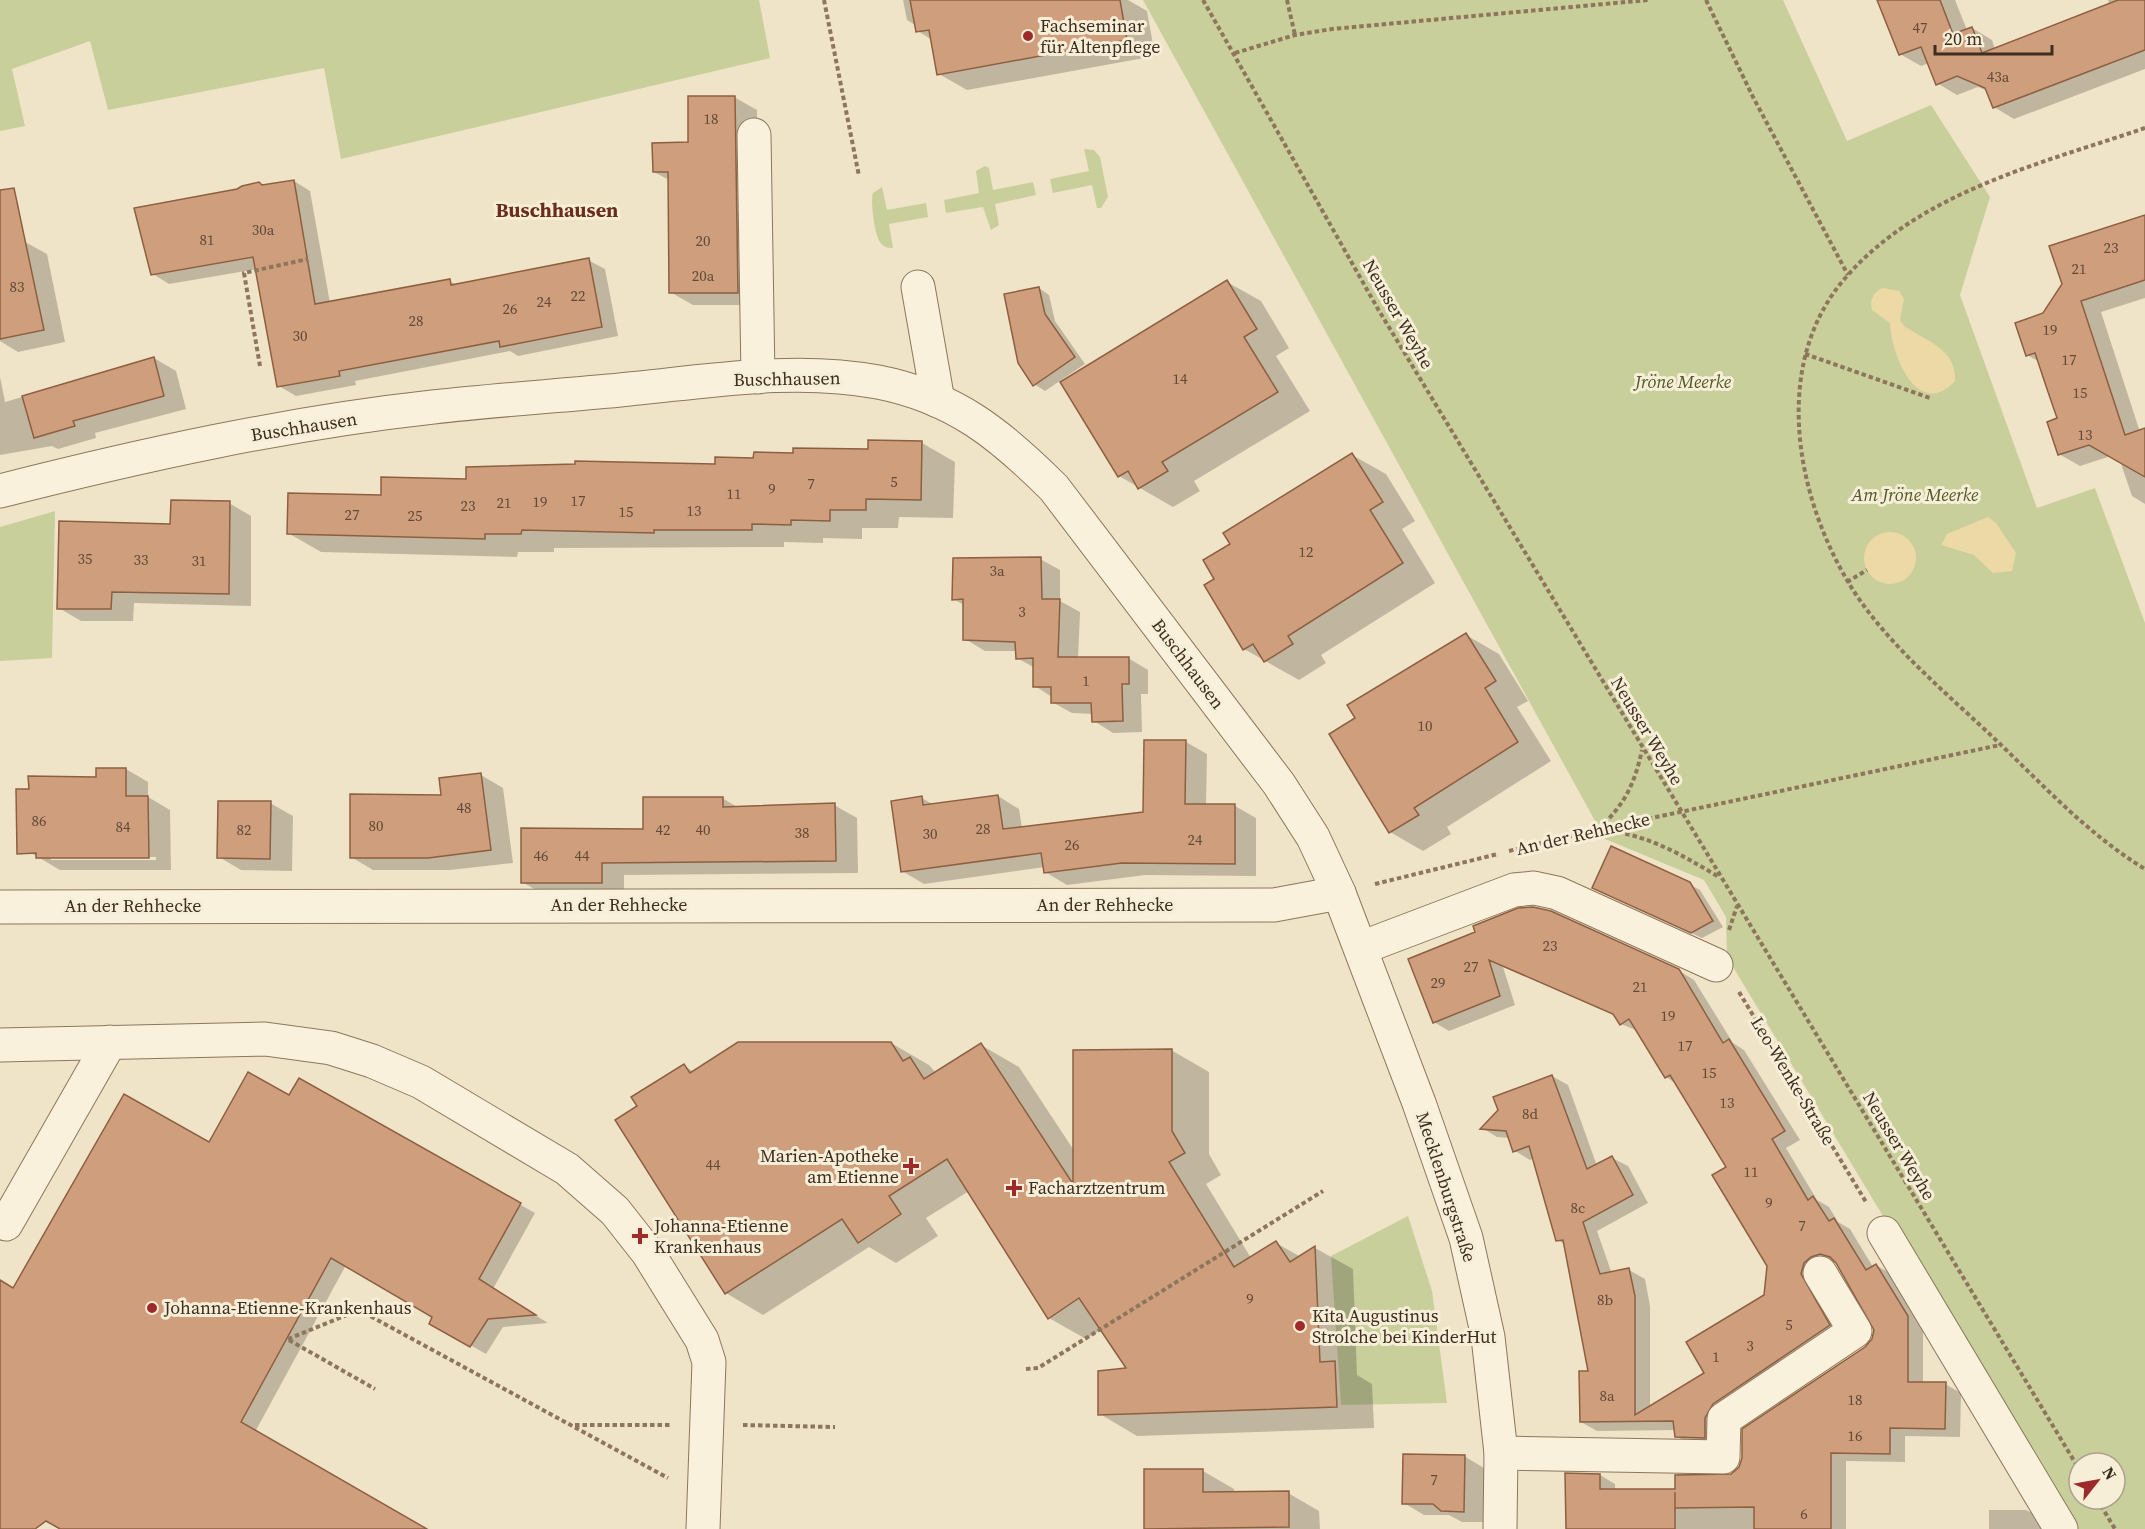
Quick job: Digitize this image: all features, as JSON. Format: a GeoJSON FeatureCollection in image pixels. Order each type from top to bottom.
{"type":"FeatureCollection","features":[{"type":"Feature","properties":{"kind":"street"},"geometry":{"type":"LineString","coordinates":[[754,135],[758,377]]}},
{"type":"Feature","properties":{"kind":"street"},"geometry":{"type":"LineString","coordinates":[[918,287],[938,401]]}},
{"type":"Feature","properties":{"kind":"street","name":"Buschhausen"},"geometry":{"type":"LineString","coordinates":[[0,492],[186,447],[431,408],[758,377],[825,375],[880,383],[938,401],[980,422],[1018,453],[1054,488],[1279,784],[1313,837],[1339,893]]}},
{"type":"Feature","properties":{"kind":"street"},"geometry":{"type":"LineString","coordinates":[[1361,948],[1514,890],[1534,888],[1557,893],[1716,965]]}},
{"type":"Feature","properties":{"kind":"street","name":"An der Rehhecke"},"geometry":{"type":"LineString","coordinates":[[0,907],[1274,905],[1339,893]]}},
{"type":"Feature","properties":{"kind":"street","name":"Mecklenburgstraße"},"geometry":{"type":"LineString","coordinates":[[1339,893],[1466,1238],[1488,1337],[1501,1453],[1500,1529]]}},
{"type":"Feature","properties":{"kind":"street"},"geometry":{"type":"LineString","coordinates":[[0,1045],[265,1039],[331,1048],[372,1061],[421,1082],[567,1169],[615,1211],[648,1252],[702,1340],[709,1362],[704,1513]]}},
{"type":"Feature","properties":{"kind":"street"},"geometry":{"type":"LineString","coordinates":[[6,1224],[110,1042]]}},
{"type":"Feature","properties":{"kind":"street"},"geometry":{"type":"LineString","coordinates":[[1884,1233],[2061,1529]]}},
{"type":"Feature","properties":{"kind":"street"},"geometry":{"type":"LineString","coordinates":[[1501,1453],[1723,1457],[1724,1419],[1855,1332],[1820,1273]]}},
{"type":"Feature","properties":{"kind":"path"},"geometry":{"type":"LineString","coordinates":[[824,0],[859,176]]}},
{"type":"Feature","properties":{"kind":"path","name":"Neusser Weyhe"},"geometry":{"type":"LineString","coordinates":[[1203,0],[1378,309],[2068,1451]]}},
{"type":"Feature","properties":{"kind":"path"},"geometry":{"type":"LineString","coordinates":[[1287,0],[1295,35]]}},
{"type":"Feature","properties":{"kind":"path"},"geometry":{"type":"LineString","coordinates":[[1235,53],[1295,35],[1332,29],[1648,0]]}},
{"type":"Feature","properties":{"kind":"path"},"geometry":{"type":"LineString","coordinates":[[1706,0],[1753,98],[1848,275]]}},
{"type":"Feature","properties":{"kind":"path"},"geometry":{"type":"LineString","coordinates":[[2145,128],[2016,172],[1954,198],[1884,243],[1848,275],[1831,297],[1805,354],[1798,397],[1800,443],[1810,493],[1826,538],[1847,582],[1880,625],[2000,744],[2092,832],[2145,869]]}},
{"type":"Feature","properties":{"kind":"path"},"geometry":{"type":"LineString","coordinates":[[260,366],[244,273],[308,259]]}},
{"type":"Feature","properties":{"kind":"path"},"geometry":{"type":"LineString","coordinates":[[1805,354],[1930,398]]}},
{"type":"Feature","properties":{"kind":"path"},"geometry":{"type":"LineString","coordinates":[[1847,582],[1867,570]]}},
{"type":"Feature","properties":{"kind":"path","name":"An der Rehhecke"},"geometry":{"type":"LineString","coordinates":[[1339,893],[1599,829],[2000,744]]}},
{"type":"Feature","properties":{"kind":"path"},"geometry":{"type":"LineString","coordinates":[[1599,829],[1621,807],[1630,791],[1642,749]]}},
{"type":"Feature","properties":{"kind":"path"},"geometry":{"type":"LineString","coordinates":[[1599,829],[1632,833],[1667,847],[1721,877]]}},
{"type":"Feature","properties":{"kind":"path","name":"Leo-Wenke-Straße"},"geometry":{"type":"LineString","coordinates":[[1716,965],[1734,983],[1884,1233]]}},
{"type":"Feature","properties":{"kind":"path"},"geometry":{"type":"LineString","coordinates":[[1026,1369],[1038,1368],[1323,1191]]}},
{"type":"Feature","properties":{"kind":"path"},"geometry":{"type":"LineString","coordinates":[[375,1389],[288,1340],[359,1310],[704,1513]]}},
{"type":"Feature","properties":{"kind":"path"},"geometry":{"type":"LineString","coordinates":[[2104,1511],[2115,1529]]}},
{"type":"Feature","properties":{"kind":"green space"},"geometry":{"type":"Polygon","coordinates":[[[0,0],[759,0],[770,58],[341,159],[324,68],[108,110],[90,41],[12,69],[25,126],[0,131],[0,0]]]}},
{"type":"Feature","properties":{"kind":"green space","name":"Jröne Meerke"},"geometry":{"type":"Polygon","coordinates":[[[1143,0],[1783,0],[1847,141],[1931,105],[1990,197],[1960,295],[2037,508],[2095,488],[2145,623],[2145,1529],[2060,1529],[2060,1510],[1727,957],[1726,917],[1704,880],[1605,839],[1143,0]]]}},
{"type":"Feature","properties":{"kind":"green space"},"geometry":{"type":"Polygon","coordinates":[[[1084,149],[1094,150],[1100,157],[1108,197],[1101,208],[1097,208],[1092,185],[1053,193],[1050,179],[1089,171],[1084,149]]]}},
{"type":"Feature","properties":{"kind":"green space"},"geometry":{"type":"Polygon","coordinates":[[[985,166],[989,168],[993,190],[1033,182],[1036,195],[995,204],[999,225],[991,230],[983,207],[946,213],[944,200],[979,193],[976,171],[985,166]]]}},
{"type":"Feature","properties":{"kind":"green space"},"geometry":{"type":"Polygon","coordinates":[[[882,187],[887,210],[926,203],[928,217],[889,224],[893,248],[881,244],[875,226],[873,193],[882,187]]]}},
{"type":"Feature","properties":{"kind":"green space"},"geometry":{"type":"Polygon","coordinates":[[[55,511],[52,658],[0,661],[0,527],[55,511]]]}},
{"type":"Feature","properties":{"kind":"green space"},"geometry":{"type":"Polygon","coordinates":[[[1408,1216],[1432,1291],[1447,1403],[1341,1405],[1331,1256],[1408,1216]]]}},
{"type":"Feature","properties":{"kind":"sand"},"geometry":{"type":"Polygon","coordinates":[[[1882,288],[1899,291],[1904,299],[1900,320],[1904,326],[1938,347],[1951,361],[1955,381],[1941,391],[1929,393],[1918,388],[1901,366],[1895,351],[1890,323],[1872,310],[1872,297],[1882,288]]]}},
{"type":"Feature","properties":{"kind":"sand"},"geometry":{"type":"Polygon","coordinates":[[[1988,517],[1996,523],[2016,553],[2012,571],[1993,573],[1974,555],[1941,545],[1947,534],[1988,517]]]}},
{"type":"Feature","properties":{"kind":"sand"},"geometry":{"type":"Polygon","coordinates":[[[1885,532],[1895,532],[1909,539],[1916,558],[1909,577],[1895,584],[1885,584],[1875,580],[1868,573],[1864,563],[1864,553],[1868,543],[1875,536],[1885,532]]]}},
{"type":"Feature","properties":{"kind":"building","name":"Fachseminar für Altenpflege"},"geometry":{"type":"Polygon","coordinates":[[[910,0],[1120,0],[1127,40],[937,75],[929,30],[916,32],[910,0]]]}},
{"type":"Feature","properties":{"kind":"building"},"geometry":{"type":"Polygon","coordinates":[[[1877,0],[1940,0],[1953,34],[1972,27],[1982,53],[2118,0],[2145,0],[2145,50],[1993,108],[1985,88],[1957,76],[1936,85],[1921,47],[1899,55],[1877,0]]]}},
{"type":"Feature","properties":{"kind":"building"},"geometry":{"type":"Polygon","coordinates":[[[688,96],[735,96],[738,293],[669,293],[668,172],[653,172],[652,143],[688,142],[688,96]]]}},
{"type":"Feature","properties":{"kind":"building"},"geometry":{"type":"Polygon","coordinates":[[[294,180],[315,304],[450,279],[451,285],[589,258],[602,327],[500,347],[499,341],[339,371],[340,376],[277,387],[253,257],[151,275],[134,208],[237,189],[259,182],[262,185],[294,180]]]}},
{"type":"Feature","properties":{"kind":"building"},"geometry":{"type":"Polygon","coordinates":[[[14,188],[44,330],[0,339],[0,190],[14,188]]]}},
{"type":"Feature","properties":{"kind":"building"},"geometry":{"type":"Polygon","coordinates":[[[2145,215],[2145,280],[2081,301],[2125,435],[2145,428],[2145,477],[2089,445],[2058,455],[2047,422],[2057,418],[2035,353],[2026,356],[2015,323],[2043,313],[2062,284],[2049,246],[2145,215]]]}},
{"type":"Feature","properties":{"kind":"building"},"geometry":{"type":"Polygon","coordinates":[[[1227,280],[1257,329],[1244,337],[1278,392],[1162,462],[1168,471],[1138,489],[1128,471],[1118,477],[1060,382],[1227,280]]]}},
{"type":"Feature","properties":{"kind":"building"},"geometry":{"type":"Polygon","coordinates":[[[1039,287],[1045,314],[1075,357],[1033,386],[1018,363],[1004,294],[1039,287]]]}},
{"type":"Feature","properties":{"kind":"building"},"geometry":{"type":"Polygon","coordinates":[[[154,357],[164,396],[73,421],[75,426],[34,438],[22,396],[154,357]]]}},
{"type":"Feature","properties":{"kind":"building"},"geometry":{"type":"Polygon","coordinates":[[[868,440],[922,441],[921,500],[866,499],[866,510],[830,510],[830,521],[791,520],[791,525],[752,524],[752,530],[654,530],[654,533],[522,530],[521,534],[485,534],[485,539],[287,534],[288,493],[381,495],[381,477],[466,479],[466,467],[575,464],[575,461],[715,464],[715,457],[753,458],[754,452],[793,453],[793,448],[868,449],[868,440]]]}},
{"type":"Feature","properties":{"kind":"building"},"geometry":{"type":"Polygon","coordinates":[[[1352,453],[1383,502],[1370,510],[1403,563],[1288,636],[1293,644],[1264,662],[1253,644],[1243,650],[1204,585],[1214,579],[1203,560],[1230,544],[1223,533],[1352,453]]]}},
{"type":"Feature","properties":{"kind":"building"},"geometry":{"type":"Polygon","coordinates":[[[171,500],[230,501],[229,594],[112,592],[111,609],[57,609],[59,521],[170,524],[171,500]]]}},
{"type":"Feature","properties":{"kind":"building"},"geometry":{"type":"Polygon","coordinates":[[[1041,557],[1042,599],[1060,599],[1058,657],[1129,657],[1129,684],[1122,684],[1123,721],[1092,722],[1091,703],[1051,703],[1051,687],[1033,687],[1033,658],[1016,659],[1015,642],[963,640],[963,599],[952,600],[953,558],[1041,557]]]}},
{"type":"Feature","properties":{"kind":"building"},"geometry":{"type":"Polygon","coordinates":[[[1466,633],[1496,681],[1485,688],[1518,742],[1414,808],[1419,815],[1389,833],[1329,734],[1355,718],[1347,705],[1466,633]]]}},
{"type":"Feature","properties":{"kind":"building"},"geometry":{"type":"Polygon","coordinates":[[[1144,740],[1186,740],[1185,804],[1235,804],[1235,864],[1122,863],[1044,873],[1041,853],[901,872],[891,801],[922,796],[923,805],[998,795],[1003,829],[1143,812],[1144,740]]]}},
{"type":"Feature","properties":{"kind":"building"},"geometry":{"type":"Polygon","coordinates":[[[96,768],[126,768],[126,796],[148,796],[149,858],[36,858],[36,853],[17,854],[16,789],[29,789],[28,776],[96,777],[96,768]]]}},
{"type":"Feature","properties":{"kind":"building"},"geometry":{"type":"Polygon","coordinates":[[[481,773],[491,850],[428,858],[350,858],[350,794],[441,795],[439,778],[481,773]]]}},
{"type":"Feature","properties":{"kind":"building"},"geometry":{"type":"Polygon","coordinates":[[[643,797],[723,797],[723,807],[835,803],[836,861],[602,863],[602,883],[521,883],[521,828],[643,829],[643,797]]]}},
{"type":"Feature","properties":{"kind":"building"},"geometry":{"type":"Polygon","coordinates":[[[218,801],[271,801],[270,859],[217,858],[218,801]]]}},
{"type":"Feature","properties":{"kind":"building"},"geometry":{"type":"Polygon","coordinates":[[[1611,846],[1690,882],[1713,921],[1691,933],[1592,888],[1611,846]]]}},
{"type":"Feature","properties":{"kind":"building"},"geometry":{"type":"Polygon","coordinates":[[[1533,907],[1551,911],[1679,969],[1723,1043],[1729,1039],[1785,1131],[1772,1139],[1808,1200],[1813,1196],[1829,1221],[1834,1218],[1866,1270],[1876,1264],[1908,1316],[1908,1382],[1946,1382],[1945,1429],[1890,1428],[1890,1454],[1831,1453],[1831,1529],[1754,1529],[1754,1507],[1675,1508],[1675,1529],[1566,1529],[1565,1473],[1600,1474],[1600,1489],[1675,1489],[1675,1475],[1731,1474],[1739,1467],[1742,1458],[1742,1429],[1865,1347],[1872,1339],[1874,1330],[1836,1263],[1830,1257],[1820,1254],[1804,1263],[1801,1274],[1830,1325],[1713,1404],[1705,1418],[1705,1438],[1675,1437],[1673,1421],[1580,1422],[1579,1371],[1588,1371],[1563,1240],[1556,1241],[1529,1146],[1513,1152],[1506,1131],[1480,1129],[1498,1110],[1493,1097],[1552,1075],[1587,1169],[1612,1156],[1633,1195],[1583,1222],[1600,1274],[1629,1268],[1635,1296],[1635,1415],[1704,1373],[1686,1342],[1764,1295],[1767,1266],[1712,1175],[1726,1167],[1670,1075],[1665,1078],[1629,1019],[1620,1025],[1613,1014],[1489,960],[1500,996],[1433,1023],[1408,959],[1475,932],[1473,926],[1518,908],[1533,907]]]}},
{"type":"Feature","properties":{"kind":"building"},"geometry":{"type":"Polygon","coordinates":[[[738,1042],[891,1042],[903,1061],[910,1057],[924,1079],[981,1043],[1073,1184],[1073,1050],[1172,1049],[1172,1131],[1185,1153],[1169,1162],[1234,1267],[1276,1241],[1290,1262],[1315,1246],[1320,1362],[1335,1361],[1337,1407],[1098,1415],[1098,1371],[1126,1368],[1079,1298],[1048,1319],[947,1159],[889,1196],[901,1214],[858,1243],[842,1219],[725,1294],[615,1120],[637,1106],[631,1097],[684,1064],[690,1073],[738,1042]]]}},
{"type":"Feature","properties":{"kind":"building","name":"Johanna-Etienne-Krankenhaus"},"geometry":{"type":"Polygon","coordinates":[[[248,1072],[289,1095],[299,1078],[521,1203],[479,1279],[536,1315],[488,1319],[470,1347],[429,1324],[432,1317],[331,1258],[241,1422],[427,1529],[60,1529],[46,1521],[35,1529],[0,1529],[0,1280],[13,1288],[124,1094],[209,1142],[248,1072]]]}},
{"type":"Feature","properties":{"kind":"building"},"geometry":{"type":"Polygon","coordinates":[[[1403,1454],[1465,1455],[1464,1512],[1441,1511],[1433,1504],[1402,1504],[1403,1454]]]}},
{"type":"Feature","properties":{"kind":"building"},"geometry":{"type":"Polygon","coordinates":[[[1144,1469],[1203,1469],[1203,1492],[1289,1491],[1289,1527],[1144,1529],[1144,1469]]]}},
{"type":"Feature","properties":{"kind":"place","name":"Fachseminar für Altenpflege"},"geometry":{"type":"Point","coordinates":[1028,36]}},
{"type":"Feature","properties":{"kind":"place","name":"Marien-Apotheke am Etienne"},"geometry":{"type":"Point","coordinates":[911,1166]}},
{"type":"Feature","properties":{"kind":"place","name":"Facharztzentrum"},"geometry":{"type":"Point","coordinates":[1014,1188]}},
{"type":"Feature","properties":{"kind":"place","name":"Johanna-Etienne Krankenhaus"},"geometry":{"type":"Point","coordinates":[640,1236]}},
{"type":"Feature","properties":{"kind":"place","name":"Johanna-Etienne-Krankenhaus"},"geometry":{"type":"Point","coordinates":[152,1308]}},
{"type":"Feature","properties":{"kind":"place","name":"Kita Augustinus Strolche bei KinderHut"},"geometry":{"type":"Point","coordinates":[1300,1326]}},
{"type":"Feature","properties":{"kind":"district","name":"Buschhausen"},"geometry":{"type":"Point","coordinates":[557,210]}},
{"type":"Feature","properties":{"kind":"park label","name":"Am Jröne Meerke"},"geometry":{"type":"Point","coordinates":[1915,495]}}]}
